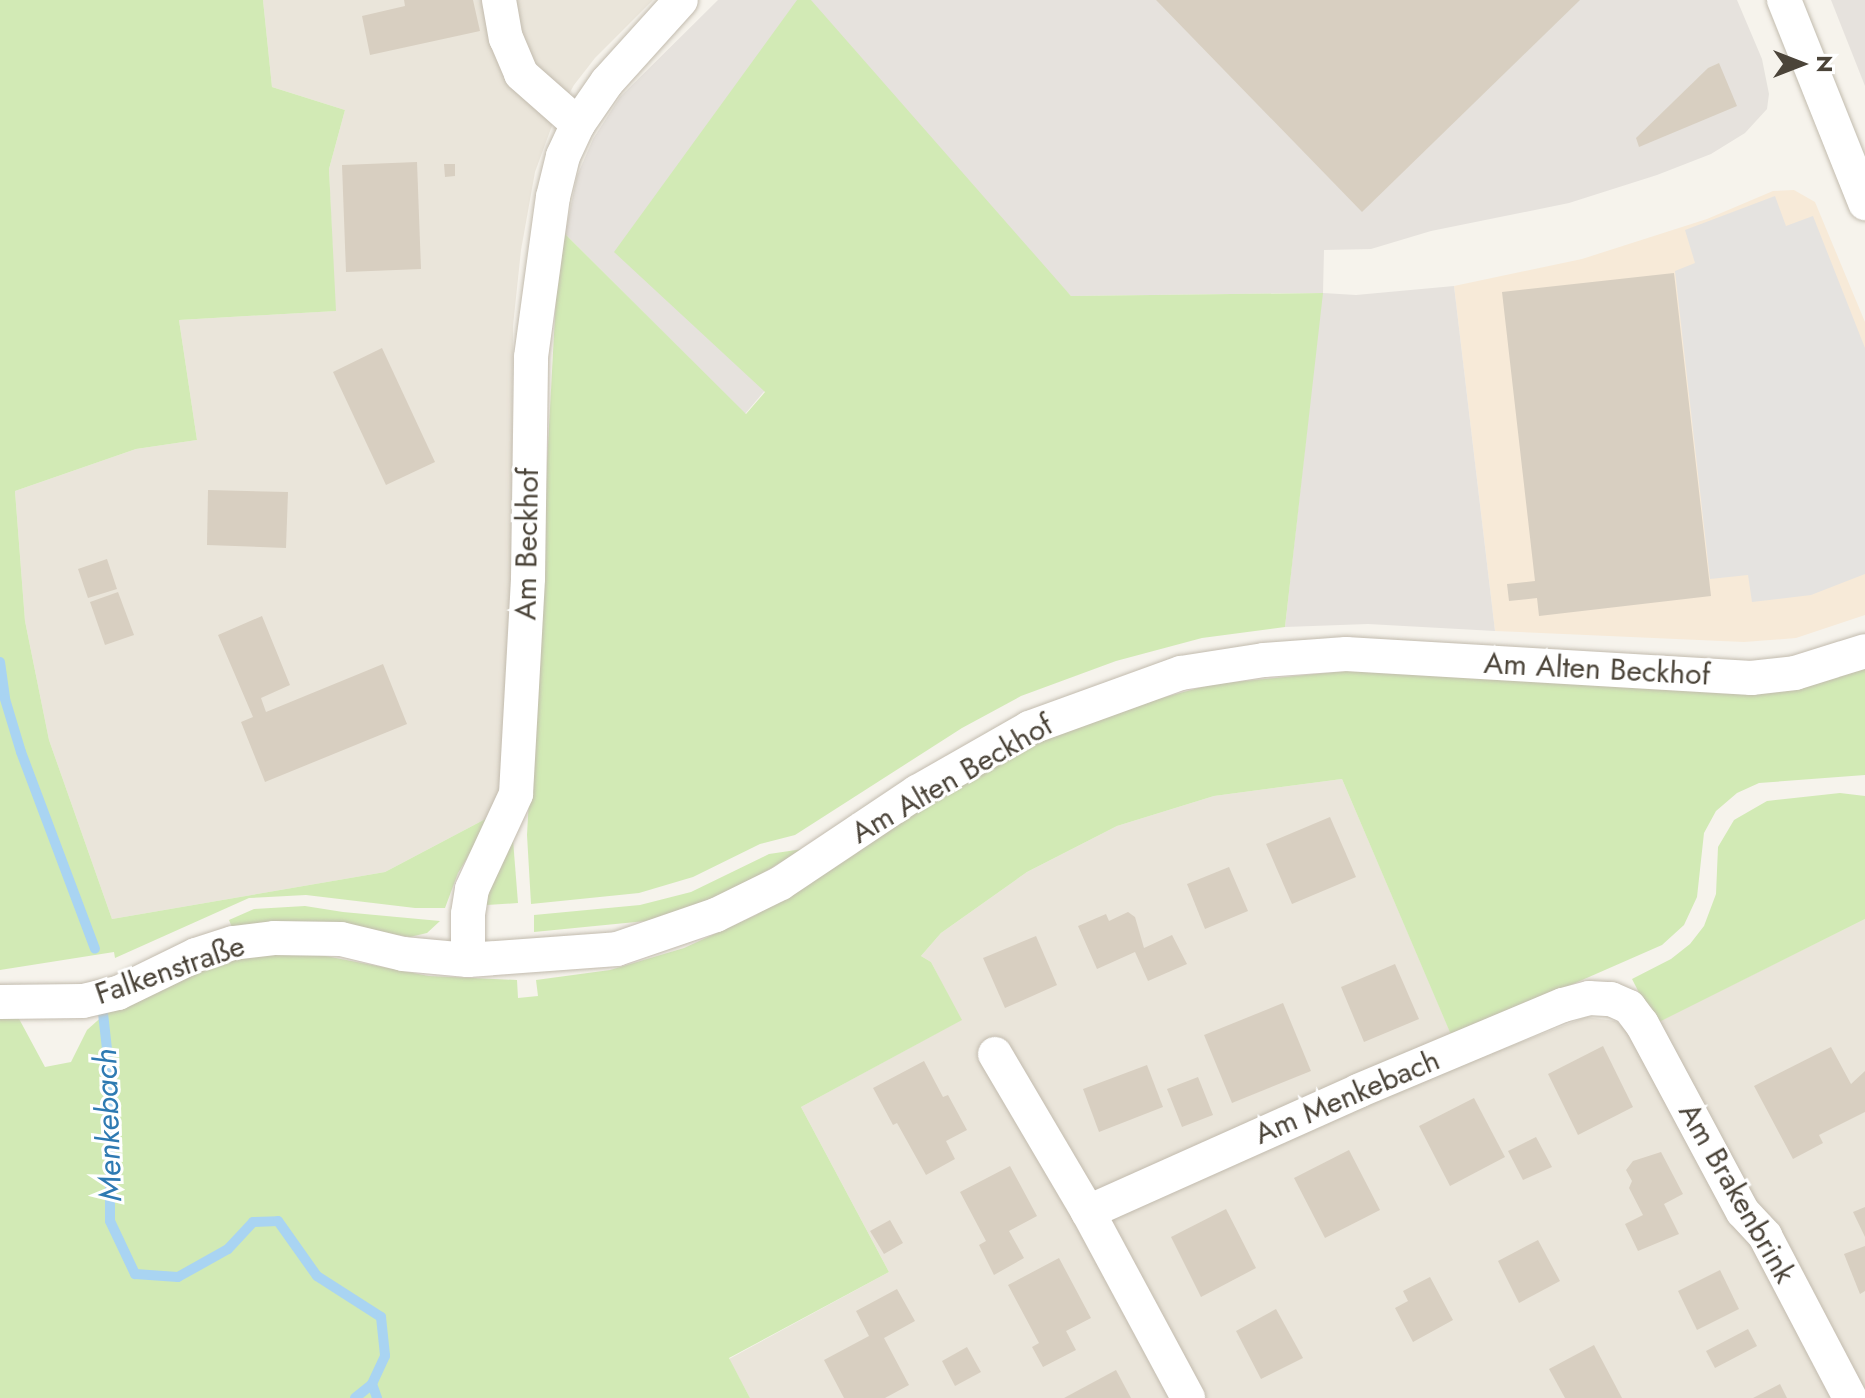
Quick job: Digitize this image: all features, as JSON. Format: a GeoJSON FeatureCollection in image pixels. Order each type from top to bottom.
{"type":"FeatureCollection","features":[{"type":"Feature","properties":{"kind":"street"},"geometry":{"type":"LineString","coordinates":[[499,0],[506,38],[521,74],[578,124]]}},
{"type":"Feature","properties":{"kind":"street"},"geometry":{"type":"LineString","coordinates":[[1784,0],[1865,203]]}},
{"type":"Feature","properties":{"kind":"street","name":"Am Beckhof"},"geometry":{"type":"LineString","coordinates":[[468,960],[472,889],[516,794],[528,578],[531,357],[553,197],[563,156],[578,124],[607,82],[671,4]]}},
{"type":"Feature","properties":{"kind":"street","name":"Am Alten Beckhof"},"geometry":{"type":"LineString","coordinates":[[341,939],[403,954],[468,960],[617,949],[716,915],[781,883],[917,792],[1029,728],[1181,673],[1264,660],[1346,654],[1751,678],[1795,673],[1865,651]]}},
{"type":"Feature","properties":{"kind":"street","name":"Falkenstraße"},"geometry":{"type":"LineString","coordinates":[[0,1002],[53,1004],[118,993],[196,955],[233,943],[285,937],[341,939]]}},
{"type":"Feature","properties":{"kind":"street","name":"Am Menkebach"},"geometry":{"type":"LineString","coordinates":[[1088,1212],[1358,1091],[1563,1005],[1589,998],[1611,999]]}},
{"type":"Feature","properties":{"kind":"street","name":"Am Brakenbrink"},"geometry":{"type":"LineString","coordinates":[[1611,999],[1629,1007],[1642,1024],[1743,1212],[1765,1236],[1850,1398]]}},
{"type":"Feature","properties":{"kind":"street"},"geometry":{"type":"LineString","coordinates":[[995,1054],[1088,1212],[1188,1398]]}},
{"type":"Feature","properties":{"kind":"shaded area"},"geometry":{"type":"Polygon","coordinates":[[[263,0],[653,0],[595,58],[574,85],[553,123],[535,172],[521,250],[513,326],[511,571],[499,797],[493,815],[385,872],[112,919],[49,740],[25,621],[15,491],[136,449],[197,440],[179,320],[335,311],[329,169],[345,110],[272,87],[263,0]]]}},
{"type":"Feature","properties":{"kind":"shaded area"},"geometry":{"type":"Polygon","coordinates":[[[718,0],[1737,0],[1762,59],[1769,94],[1767,109],[1745,133],[1711,154],[1657,175],[1569,203],[1431,231],[1371,249],[1324,250],[1323,293],[1356,295],[1454,286],[1495,631],[1368,624],[1285,627],[1322,293],[1071,296],[951,171],[745,414],[565,234],[577,176],[593,139],[620,97],[718,0]]]}},
{"type":"Feature","properties":{"kind":"shaded area"},"geometry":{"type":"Polygon","coordinates":[[[1831,0],[1865,0],[1865,86],[1831,0]]]}},
{"type":"Feature","properties":{"kind":"shaded area"},"geometry":{"type":"Polygon","coordinates":[[[1794,190],[1815,202],[1865,322],[1865,615],[1796,638],[1744,642],[1495,631],[1454,286],[1582,259],[1707,219],[1773,191],[1794,190]]]}},
{"type":"Feature","properties":{"kind":"shaded area"},"geometry":{"type":"Polygon","coordinates":[[[1775,196],[1786,226],[1813,216],[1865,348],[1865,574],[1811,595],[1752,602],[1748,575],[1710,579],[1675,271],[1695,263],[1685,230],[1775,196]]]}},
{"type":"Feature","properties":{"kind":"shaded area"},"geometry":{"type":"Polygon","coordinates":[[[1342,779],[1464,1064],[1586,1017],[1615,1021],[1633,1034],[1865,919],[1865,1398],[750,1398],[729,1359],[889,1272],[801,1107],[961,1020],[931,962],[921,956],[941,933],[1027,872],[1117,826],[1214,796],[1342,779]]]}},
{"type":"Feature","properties":{"kind":"green space"},"geometry":{"type":"Polygon","coordinates":[[[0,0],[263,0],[272,87],[345,110],[329,169],[336,311],[179,320],[197,440],[136,449],[15,491],[25,621],[49,740],[112,919],[385,872],[493,815],[458,873],[445,908],[415,908],[306,895],[249,898],[115,958],[114,952],[0,970],[0,0]]]}},
{"type":"Feature","properties":{"kind":"green space"},"geometry":{"type":"Polygon","coordinates":[[[797,0],[811,0],[1071,296],[1323,293],[1285,627],[1202,638],[1116,661],[1021,696],[962,728],[795,835],[760,844],[693,877],[639,893],[531,904],[527,835],[556,297],[565,234],[746,414],[765,392],[614,252],[797,0]]]}},
{"type":"Feature","properties":{"kind":"green space"},"geometry":{"type":"Polygon","coordinates":[[[1865,668],[1865,775],[1759,783],[1737,793],[1716,811],[1704,833],[1697,897],[1684,925],[1662,945],[1452,1037],[1342,779],[1214,796],[1117,826],[1027,872],[941,933],[921,956],[931,962],[962,1020],[801,1107],[889,1272],[729,1358],[750,1398],[0,1398],[0,1015],[17,1015],[45,1067],[71,1062],[87,1030],[116,1004],[237,958],[305,952],[429,976],[517,980],[518,998],[538,996],[536,980],[610,970],[684,948],[756,915],[938,798],[1030,746],[1110,712],[1213,684],[1345,671],[1865,668]]]}},
{"type":"Feature","properties":{"kind":"green space"},"geometry":{"type":"Polygon","coordinates":[[[1840,793],[1865,796],[1865,919],[1655,1024],[1632,979],[1671,959],[1690,944],[1704,926],[1716,894],[1718,847],[1734,820],[1767,801],[1840,793]]]}},
{"type":"Feature","properties":{"kind":"green space"},"geometry":{"type":"Polygon","coordinates":[[[513,840],[518,903],[487,905],[486,887],[513,840]]]}},
{"type":"Feature","properties":{"kind":"green space"},"geometry":{"type":"Polygon","coordinates":[[[803,849],[731,892],[698,906],[646,921],[534,932],[534,915],[640,905],[691,892],[769,854],[803,849]]]}},
{"type":"Feature","properties":{"kind":"green space"},"geometry":{"type":"Polygon","coordinates":[[[305,906],[440,921],[427,933],[410,937],[308,922],[233,930],[229,920],[254,909],[305,906]]]}},
{"type":"Feature","properties":{"kind":"building"},"geometry":{"type":"Polygon","coordinates":[[[404,0],[473,0],[480,31],[370,55],[362,16],[405,6],[404,0]]]}},
{"type":"Feature","properties":{"kind":"building"},"geometry":{"type":"Polygon","coordinates":[[[1156,0],[1580,0],[1362,212],[1156,0]]]}},
{"type":"Feature","properties":{"kind":"building"},"geometry":{"type":"Polygon","coordinates":[[[1719,63],[1737,106],[1639,147],[1636,138],[1708,68],[1719,63]]]}},
{"type":"Feature","properties":{"kind":"building"},"geometry":{"type":"Polygon","coordinates":[[[417,162],[421,269],[346,272],[342,165],[417,162]]]}},
{"type":"Feature","properties":{"kind":"building"},"geometry":{"type":"Polygon","coordinates":[[[444,164],[455,164],[455,176],[445,177],[444,164]]]}},
{"type":"Feature","properties":{"kind":"building"},"geometry":{"type":"Polygon","coordinates":[[[1674,273],[1711,596],[1539,616],[1537,598],[1509,601],[1507,584],[1535,581],[1502,292],[1674,273]]]}},
{"type":"Feature","properties":{"kind":"building"},"geometry":{"type":"Polygon","coordinates":[[[382,348],[435,462],[386,485],[333,372],[382,348]]]}},
{"type":"Feature","properties":{"kind":"building"},"geometry":{"type":"Polygon","coordinates":[[[208,490],[288,492],[286,548],[207,545],[208,490]]]}},
{"type":"Feature","properties":{"kind":"building"},"geometry":{"type":"Polygon","coordinates":[[[107,559],[117,589],[88,598],[78,569],[107,559]]]}},
{"type":"Feature","properties":{"kind":"building"},"geometry":{"type":"Polygon","coordinates":[[[118,592],[134,635],[105,645],[90,602],[118,592]]]}},
{"type":"Feature","properties":{"kind":"building"},"geometry":{"type":"Polygon","coordinates":[[[262,616],[290,685],[261,698],[266,712],[383,664],[407,724],[265,782],[241,722],[253,717],[218,635],[262,616]]]}},
{"type":"Feature","properties":{"kind":"building"},"geometry":{"type":"Polygon","coordinates":[[[1330,817],[1356,877],[1292,904],[1266,844],[1330,817]]]}},
{"type":"Feature","properties":{"kind":"building"},"geometry":{"type":"Polygon","coordinates":[[[1229,867],[1248,911],[1205,929],[1187,884],[1229,867]]]}},
{"type":"Feature","properties":{"kind":"building"},"geometry":{"type":"Polygon","coordinates":[[[1128,912],[1135,917],[1144,948],[1172,935],[1187,964],[1148,981],[1135,952],[1097,969],[1078,926],[1106,914],[1109,921],[1128,912]]]}},
{"type":"Feature","properties":{"kind":"building"},"geometry":{"type":"Polygon","coordinates":[[[1036,936],[1057,985],[1005,1008],[983,958],[1036,936]]]}},
{"type":"Feature","properties":{"kind":"building"},"geometry":{"type":"Polygon","coordinates":[[[1395,964],[1419,1019],[1364,1042],[1341,987],[1395,964]]]}},
{"type":"Feature","properties":{"kind":"building"},"geometry":{"type":"Polygon","coordinates":[[[1283,1003],[1311,1071],[1232,1103],[1204,1035],[1283,1003]]]}},
{"type":"Feature","properties":{"kind":"building"},"geometry":{"type":"Polygon","coordinates":[[[1603,1046],[1633,1107],[1578,1135],[1548,1074],[1603,1046]]]}},
{"type":"Feature","properties":{"kind":"building"},"geometry":{"type":"Polygon","coordinates":[[[1831,1047],[1851,1084],[1865,1071],[1865,1112],[1819,1135],[1823,1143],[1793,1159],[1754,1086],[1831,1047]]]}},
{"type":"Feature","properties":{"kind":"building"},"geometry":{"type":"Polygon","coordinates":[[[924,1061],[943,1097],[948,1095],[967,1130],[946,1141],[955,1159],[926,1175],[873,1088],[924,1061]]]}},
{"type":"Feature","properties":{"kind":"building"},"geometry":{"type":"Polygon","coordinates":[[[1147,1065],[1163,1107],[1099,1132],[1083,1089],[1147,1065]]]}},
{"type":"Feature","properties":{"kind":"building"},"geometry":{"type":"Polygon","coordinates":[[[1198,1077],[1213,1115],[1182,1127],[1167,1089],[1198,1077]]]}},
{"type":"Feature","properties":{"kind":"building"},"geometry":{"type":"Polygon","coordinates":[[[1474,1098],[1505,1157],[1450,1186],[1419,1126],[1474,1098]]]}},
{"type":"Feature","properties":{"kind":"building"},"geometry":{"type":"Polygon","coordinates":[[[1536,1137],[1552,1167],[1523,1180],[1508,1151],[1536,1137]]]}},
{"type":"Feature","properties":{"kind":"building"},"geometry":{"type":"Polygon","coordinates":[[[1349,1150],[1380,1210],[1325,1238],[1294,1178],[1349,1150]]]}},
{"type":"Feature","properties":{"kind":"building"},"geometry":{"type":"Polygon","coordinates":[[[1661,1152],[1683,1194],[1664,1204],[1679,1234],[1638,1251],[1625,1224],[1643,1215],[1629,1188],[1632,1181],[1626,1170],[1633,1161],[1661,1152]]]}},
{"type":"Feature","properties":{"kind":"building"},"geometry":{"type":"Polygon","coordinates":[[[1010,1166],[1037,1216],[1009,1231],[1024,1258],[994,1275],[979,1245],[986,1241],[960,1192],[1010,1166]]]}},
{"type":"Feature","properties":{"kind":"building"},"geometry":{"type":"Polygon","coordinates":[[[1865,1207],[1865,1237],[1853,1212],[1865,1207]]]}},
{"type":"Feature","properties":{"kind":"building"},"geometry":{"type":"Polygon","coordinates":[[[1226,1209],[1256,1268],[1201,1297],[1171,1237],[1226,1209]]]}},
{"type":"Feature","properties":{"kind":"building"},"geometry":{"type":"Polygon","coordinates":[[[890,1220],[903,1243],[884,1254],[870,1231],[890,1220]]]}},
{"type":"Feature","properties":{"kind":"building"},"geometry":{"type":"Polygon","coordinates":[[[1538,1240],[1560,1281],[1519,1303],[1498,1261],[1538,1240]]]}},
{"type":"Feature","properties":{"kind":"building"},"geometry":{"type":"Polygon","coordinates":[[[1865,1246],[1865,1291],[1860,1294],[1844,1254],[1865,1246]]]}},
{"type":"Feature","properties":{"kind":"building"},"geometry":{"type":"Polygon","coordinates":[[[1059,1258],[1091,1318],[1066,1331],[1076,1350],[1043,1367],[1032,1347],[1039,1343],[1008,1285],[1059,1258]]]}},
{"type":"Feature","properties":{"kind":"building"},"geometry":{"type":"Polygon","coordinates":[[[1720,1270],[1739,1309],[1697,1330],[1678,1291],[1720,1270]]]}},
{"type":"Feature","properties":{"kind":"building"},"geometry":{"type":"Polygon","coordinates":[[[1430,1277],[1453,1320],[1413,1342],[1395,1308],[1408,1301],[1403,1291],[1430,1277]]]}},
{"type":"Feature","properties":{"kind":"building"},"geometry":{"type":"Polygon","coordinates":[[[897,1289],[915,1321],[884,1338],[909,1385],[885,1398],[844,1398],[824,1360],[869,1336],[856,1311],[897,1289]]]}},
{"type":"Feature","properties":{"kind":"building"},"geometry":{"type":"Polygon","coordinates":[[[1276,1309],[1303,1358],[1261,1379],[1236,1331],[1276,1309]]]}},
{"type":"Feature","properties":{"kind":"building"},"geometry":{"type":"Polygon","coordinates":[[[1748,1329],[1757,1346],[1715,1368],[1706,1351],[1748,1329]]]}},
{"type":"Feature","properties":{"kind":"building"},"geometry":{"type":"Polygon","coordinates":[[[1594,1345],[1622,1398],[1565,1398],[1549,1369],[1594,1345]]]}},
{"type":"Feature","properties":{"kind":"building"},"geometry":{"type":"Polygon","coordinates":[[[967,1347],[981,1372],[955,1386],[942,1361],[967,1347]]]}},
{"type":"Feature","properties":{"kind":"building"},"geometry":{"type":"Polygon","coordinates":[[[1116,1370],[1131,1398],[1064,1398],[1116,1370]]]}},
{"type":"Feature","properties":{"kind":"building"},"geometry":{"type":"Polygon","coordinates":[[[1780,1384],[1787,1398],[1753,1398],[1780,1384]]]}},
{"type":"Feature","properties":{"kind":"waterway","name":"Menkebach"},"geometry":{"type":"LineString","coordinates":[[0,662],[5,699],[21,752],[95,949]]}},
{"type":"Feature","properties":{"kind":"waterway","name":"Menkebach"},"geometry":{"type":"LineString","coordinates":[[103,1013],[110,1076],[110,1221],[135,1274],[178,1277],[228,1249],[253,1222],[278,1221],[317,1276],[381,1317],[385,1356],[372,1384],[377,1398]]}},
{"type":"Feature","properties":{"kind":"waterway"},"geometry":{"type":"LineString","coordinates":[[355,1398],[372,1384]]}}]}
